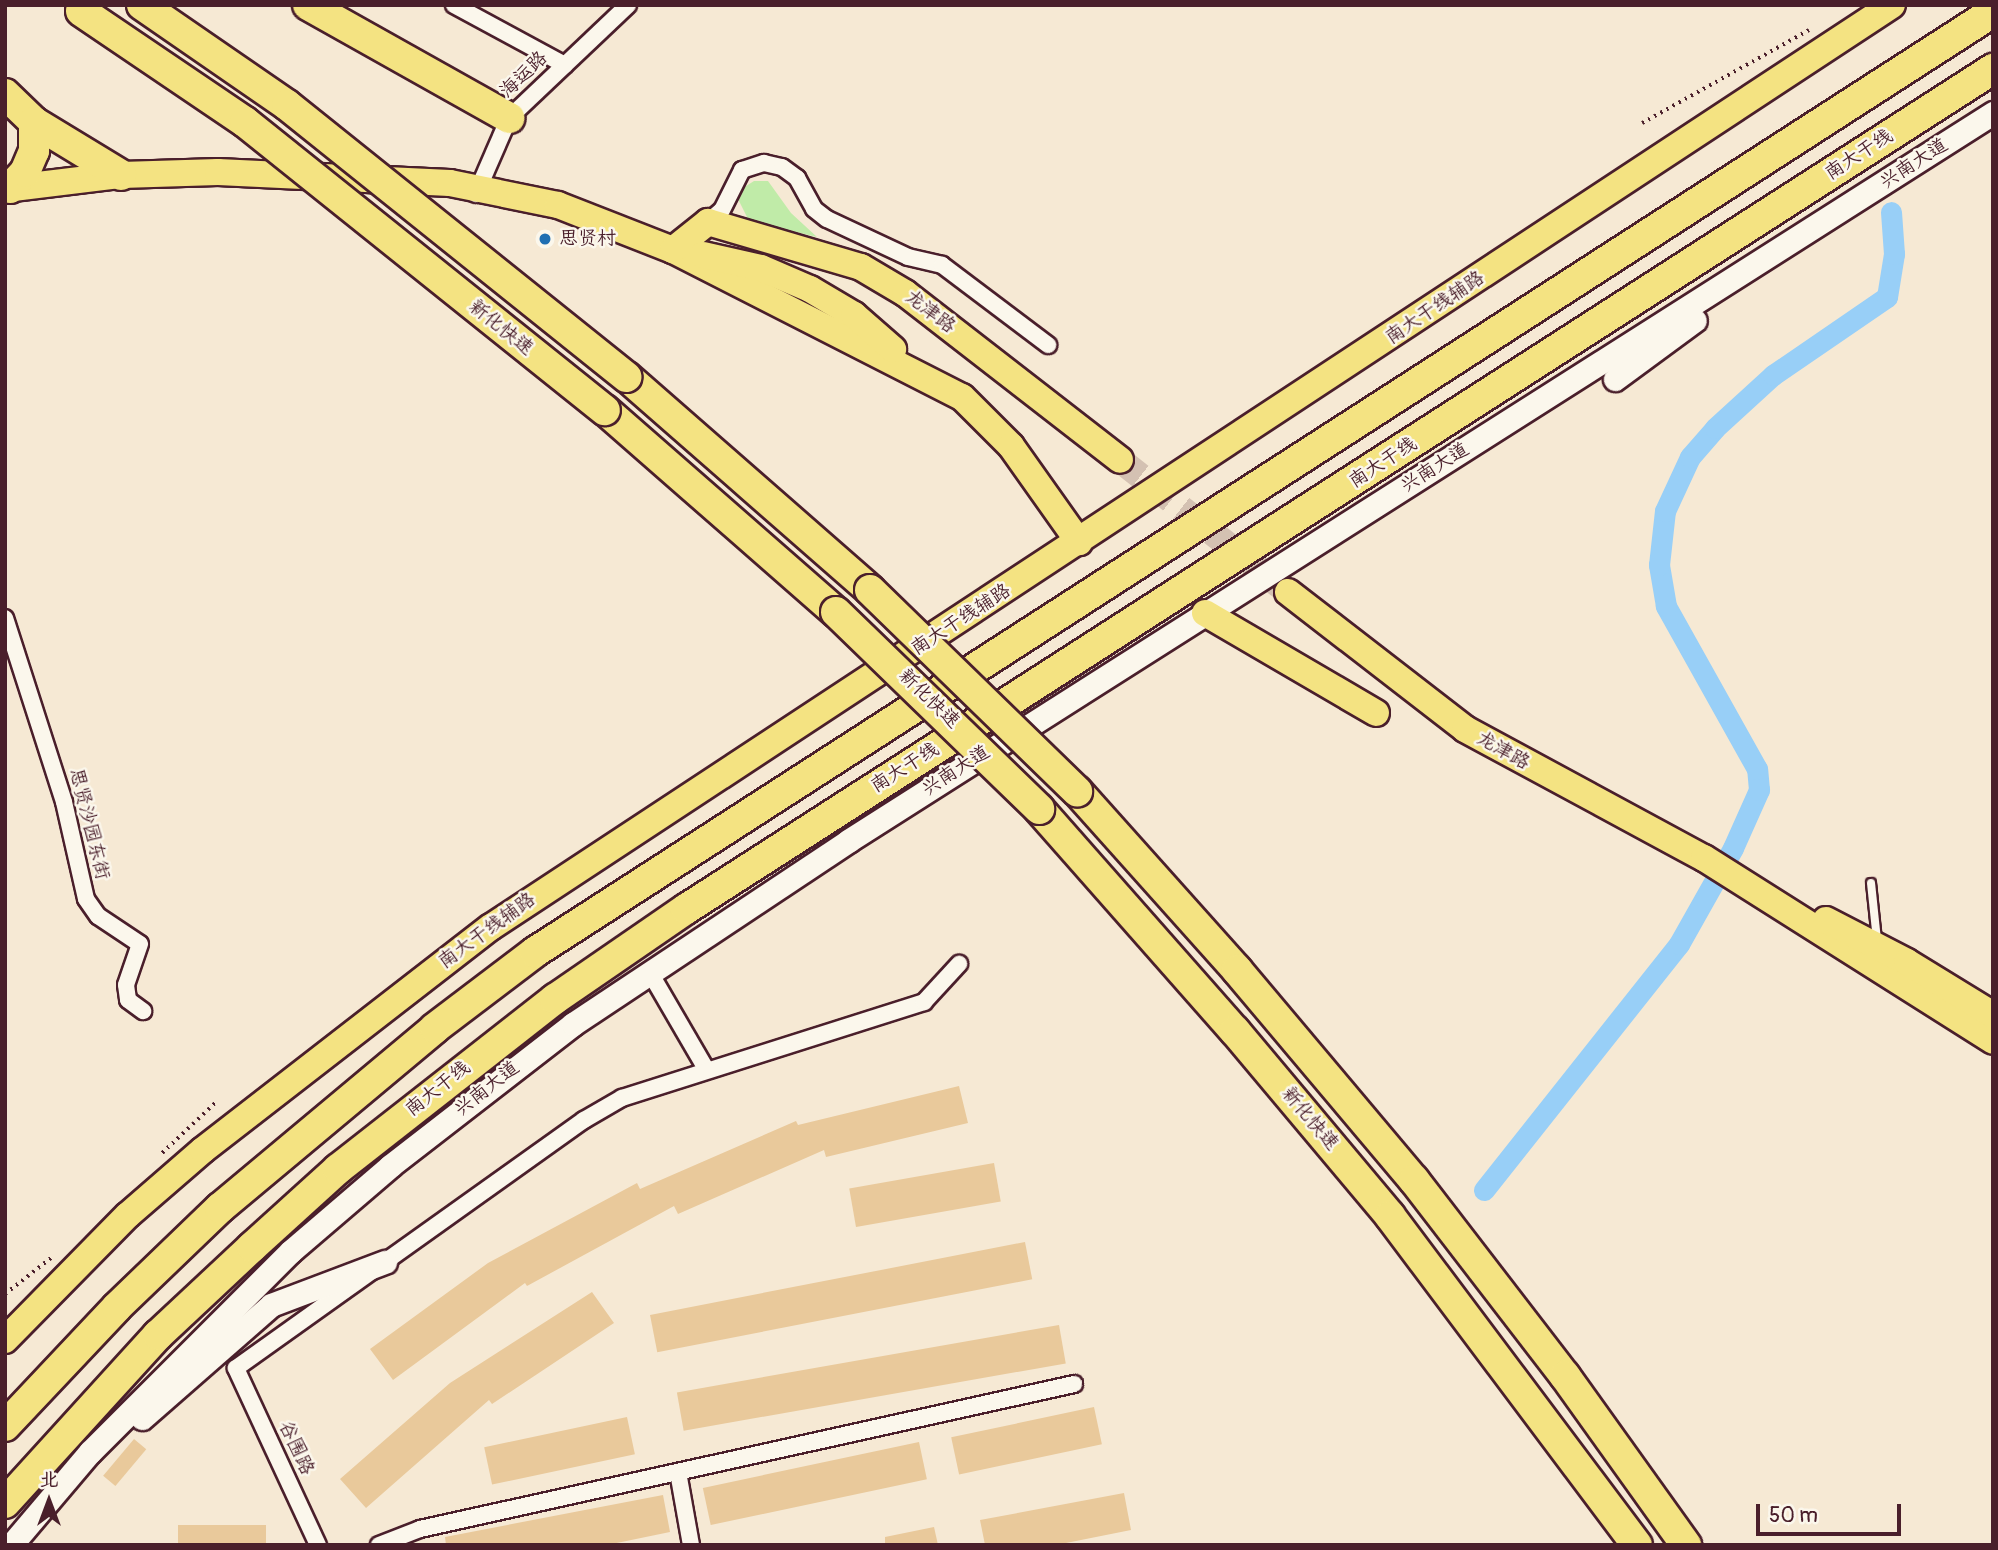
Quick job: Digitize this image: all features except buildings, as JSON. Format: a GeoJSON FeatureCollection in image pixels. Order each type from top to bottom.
{"type":"FeatureCollection","features":[{"type":"Feature","properties":{"kind":"highway","name":"新化快速"},"geometry":{"type":"LineString","coordinates":[[142,5],[287,105],[627,377],[870,590],[1077,791],[1237,970],[1422,1190],[1686,1545]]}},
{"type":"Feature","properties":{"kind":"highway"},"geometry":{"type":"LineString","coordinates":[[308,5],[509,118]]}},
{"type":"Feature","properties":{"kind":"highway","name":"新化快速"},"geometry":{"type":"LineString","coordinates":[[77,8],[245,122],[605,410],[836,612],[1039,809],[1252,1050],[1390,1216],[1637,1545]]}},
{"type":"Feature","properties":{"kind":"highway"},"geometry":{"type":"LineString","coordinates":[[5,1426],[117,1307],[220,1208],[424,1037],[535,952],[1993,12]]}},
{"type":"Feature","properties":{"kind":"highway","name":"南大干线"},"geometry":{"type":"LineString","coordinates":[[5,1503],[158,1335],[262,1238],[338,1169],[555,999],[697,902],[1993,69]]}},
{"type":"Feature","properties":{"kind":"highway"},"geometry":{"type":"LineString","coordinates":[[5,94],[34,122],[121,175]]}},
{"type":"Feature","properties":{"kind":"highway"},"geometry":{"type":"LineString","coordinates":[[8,189],[25,172],[34,151],[34,122]]}},
{"type":"Feature","properties":{"kind":"main road","name":"南大干线辅路"},"geometry":{"type":"LineString","coordinates":[[5,1340],[128,1215],[203,1150],[435,968],[612,845],[1079,542],[1892,5]]}},
{"type":"Feature","properties":{"kind":"main road","name":"兴南大道"},"geometry":{"type":"LineString","coordinates":[[11,1545],[90,1452],[291,1251],[470,1102],[649,971],[1205,613],[1993,113]]}},
{"type":"Feature","properties":{"kind":"main road"},"geometry":{"type":"LineString","coordinates":[[8,189],[121,175],[272,174],[477,190],[558,205],[673,250],[734,259],[810,289],[853,314],[921,374],[962,397],[995,427],[1079,542]]}},
{"type":"Feature","properties":{"kind":"main road"},"geometry":{"type":"LineString","coordinates":[[1615,379],[1861,198]]}},
{"type":"Feature","properties":{"kind":"main road"},"geometry":{"type":"LineString","coordinates":[[673,250],[708,222]]}},
{"type":"Feature","properties":{"kind":"main road","name":"龙津路"},"geometry":{"type":"LineString","coordinates":[[708,222],[816,250],[883,279],[1120,460]]}},
{"type":"Feature","properties":{"kind":"main road","name":"龙津路"},"geometry":{"type":"LineString","coordinates":[[1288,592],[1465,729],[1739,878],[1993,1041]]}},
{"type":"Feature","properties":{"kind":"main road"},"geometry":{"type":"LineString","coordinates":[[1205,613],[1376,713]]}},
{"type":"Feature","properties":{"kind":"main road","name":"龙津路"},"geometry":{"type":"LineString","coordinates":[[1739,878],[1877,945],[1993,1015]]}},
{"type":"Feature","properties":{"kind":"main road"},"geometry":{"type":"LineString","coordinates":[[17,1545],[144,1415],[271,1305],[385,1262]]}},
{"type":"Feature","properties":{"kind":"street"},"geometry":{"type":"LineString","coordinates":[[454,5],[565,65]]}},
{"type":"Feature","properties":{"kind":"street","name":"海运路"},"geometry":{"type":"LineString","coordinates":[[477,190],[509,118],[628,5]]}},
{"type":"Feature","properties":{"kind":"street"},"geometry":{"type":"LineString","coordinates":[[708,222],[722,210],[742,170],[757,163],[782,167],[797,178],[814,209],[827,219],[908,257],[942,265],[1048,345]]}},
{"type":"Feature","properties":{"kind":"street","name":"思贤沙园东街"},"geometry":{"type":"LineString","coordinates":[[5,618],[64,802],[86,899],[98,916],[140,944],[126,985],[128,1000],[143,1011]]}},
{"type":"Feature","properties":{"kind":"street"},"geometry":{"type":"LineString","coordinates":[[385,1262],[584,1120],[622,1098],[706,1069],[924,1002],[959,964]]}},
{"type":"Feature","properties":{"kind":"street"},"geometry":{"type":"LineString","coordinates":[[649,971],[706,1069]]}},
{"type":"Feature","properties":{"kind":"street","name":"谷围路"},"geometry":{"type":"LineString","coordinates":[[318,1545],[236,1368],[385,1262]]}},
{"type":"Feature","properties":{"kind":"street"},"geometry":{"type":"LineString","coordinates":[[379,1545],[420,1529],[1074,1384]]}},
{"type":"Feature","properties":{"kind":"street"},"geometry":{"type":"LineString","coordinates":[[678,1472],[691,1545]]}},
{"type":"Feature","properties":{"kind":"lane"},"geometry":{"type":"LineString","coordinates":[[1871,883],[1877,945]]}},
{"type":"Feature","properties":{"kind":"path"},"geometry":{"type":"LineString","coordinates":[[1642,123],[1813,28]]}},
{"type":"Feature","properties":{"kind":"green space"},"geometry":{"type":"Polygon","coordinates":[[[754,181],[768,181],[791,213],[817,237],[749,221],[738,199],[743,188],[754,181]]]}},
{"type":"Feature","properties":{"kind":"waterway"},"geometry":{"type":"LineString","coordinates":[[1484,1190],[1679,944],[1733,848],[1759,790],[1757,769],[1666,606],[1659,565],[1665,511],[1690,457],[1715,428],[1773,375],[1887,297],[1894,254],[1891,212]]}},
{"type":"Feature","properties":{"kind":"tunnel"},"geometry":{"type":"LineString","coordinates":[[1120,460],[1288,592]]}},
{"type":"Feature","properties":{"kind":"place","name":"思贤村"},"geometry":{"type":"Point","coordinates":[545,239]}}]}
